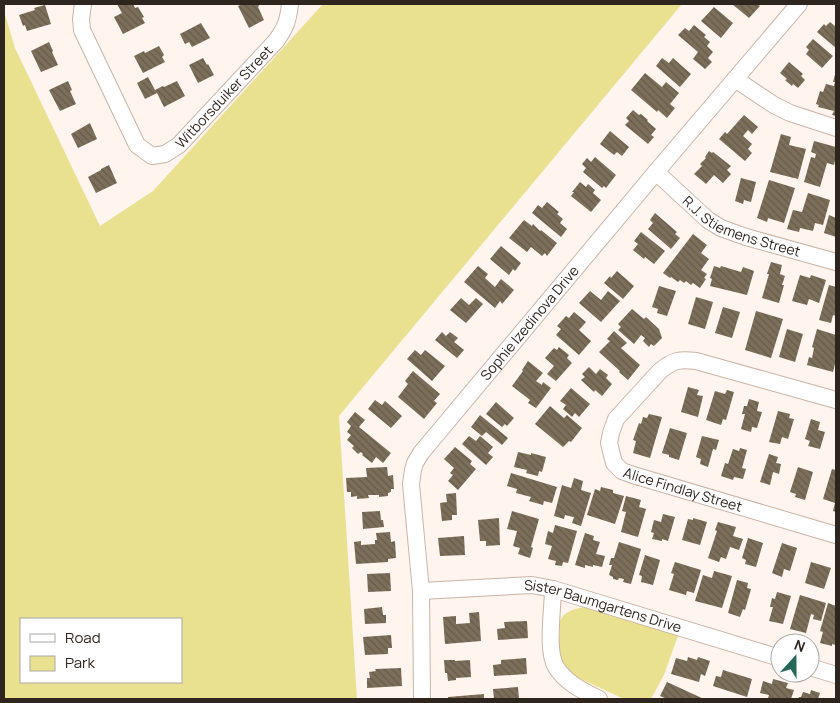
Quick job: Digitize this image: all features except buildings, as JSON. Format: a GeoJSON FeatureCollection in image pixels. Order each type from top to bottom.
{"type":"FeatureCollection","features":[{"type":"Feature","properties":{"kind":"street","name":"Witborsduiker Street"},"geometry":{"type":"LineString","coordinates":[[84,4],[81,19],[82,30],[137,145],[152,156],[165,154],[179,145],[276,41],[286,26],[290,4]]}},
{"type":"Feature","properties":{"kind":"street","name":"Sophie Izedinova Drive"},"geometry":{"type":"LineString","coordinates":[[422,699],[421,591],[411,492],[412,478],[421,453],[799,4]]}},
{"type":"Feature","properties":{"kind":"street"},"geometry":{"type":"LineString","coordinates":[[735,79],[774,105],[790,113],[836,128]]}},
{"type":"Feature","properties":{"kind":"street","name":"R.J. Stiemens Street"},"geometry":{"type":"LineString","coordinates":[[656,172],[708,220],[721,228],[746,238],[836,262]]}},
{"type":"Feature","properties":{"kind":"street","name":"Alice Findlay Street"},"geometry":{"type":"LineString","coordinates":[[836,400],[696,362],[675,361],[660,371],[616,419],[610,443],[614,463],[622,471],[836,535]]}},
{"type":"Feature","properties":{"kind":"street","name":"Sister Baumgartens Drive"},"geometry":{"type":"LineString","coordinates":[[421,591],[532,585],[554,589],[770,655]]}},
{"type":"Feature","properties":{"kind":"street"},"geometry":{"type":"LineString","coordinates":[[554,589],[551,647],[555,666],[567,680],[582,691],[599,699]]}},
{"type":"Feature","properties":{"kind":"street"},"geometry":{"type":"LineString","coordinates":[[820,670],[836,675]]}},
{"type":"Feature","properties":{"kind":"green space"},"geometry":{"type":"Polygon","coordinates":[[[323,4],[682,4],[339,416],[357,699],[4,699],[4,11],[15,48],[100,226],[153,191],[323,4]]]}},
{"type":"Feature","properties":{"kind":"green space"},"geometry":{"type":"Polygon","coordinates":[[[583,607],[679,633],[664,675],[651,699],[624,699],[574,676],[564,667],[558,654],[560,621],[566,613],[583,607]]]}}]}
